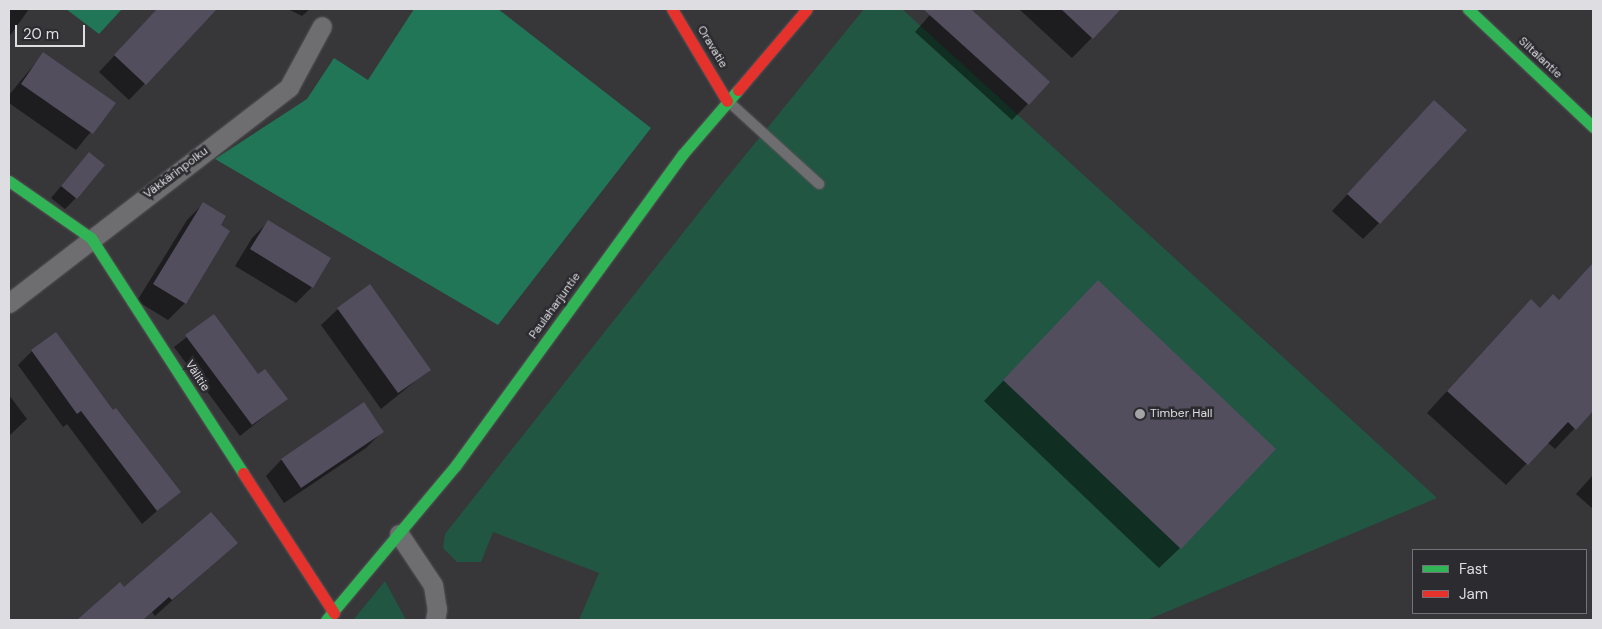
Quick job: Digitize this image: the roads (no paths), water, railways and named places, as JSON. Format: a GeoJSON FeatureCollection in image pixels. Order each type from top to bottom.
{"type":"FeatureCollection","features":[{"type":"Feature","properties":{"kind":"street","name":"Oravatie"},"geometry":{"type":"LineString","coordinates":[[672,9],[728,101]]}},
{"type":"Feature","properties":{"kind":"street","name":"Paulaharjuntie"},"geometry":{"type":"LineString","coordinates":[[330,617],[456,465],[682,155],[807,9]]}},
{"type":"Feature","properties":{"kind":"street","name":"Siltalantie"},"geometry":{"type":"LineString","coordinates":[[1468,9],[1593,127]]}},
{"type":"Feature","properties":{"kind":"street","name":"Väkkärinpolku"},"geometry":{"type":"LineString","coordinates":[[9,303],[289,87],[322,26]]}},
{"type":"Feature","properties":{"kind":"street","name":"Välitie"},"geometry":{"type":"LineString","coordinates":[[9,181],[91,238],[330,617]]}},
{"type":"Feature","properties":{"kind":"street"},"geometry":{"type":"LineString","coordinates":[[399,534],[433,585],[438,609],[435,620]]}},
{"type":"Feature","properties":{"kind":"lane"},"geometry":{"type":"LineString","coordinates":[[728,101],[818,184]]}},
{"type":"Feature","properties":{"kind":"place","name":"Timber Hall"},"geometry":{"type":"Point","coordinates":[1140,414]}}]}
